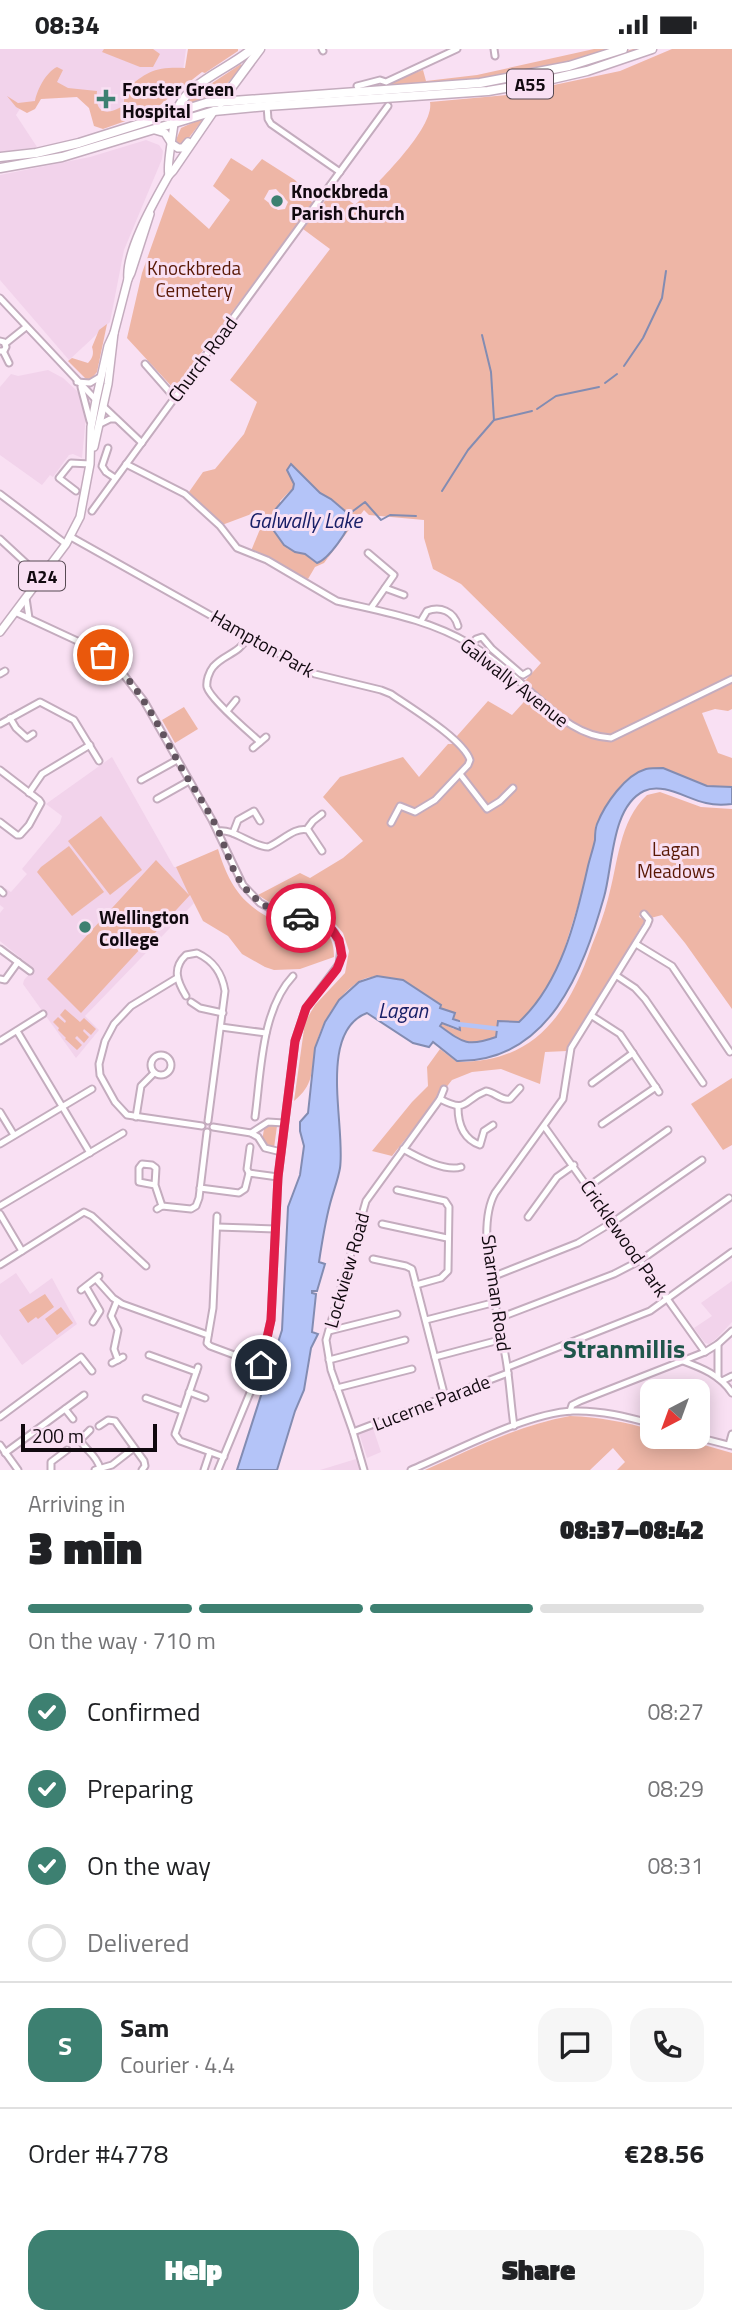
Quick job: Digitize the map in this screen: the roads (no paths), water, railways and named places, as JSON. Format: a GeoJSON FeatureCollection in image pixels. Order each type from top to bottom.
{"type":"FeatureCollection","features":[{"type":"Feature","properties":{"kind":"highway","name":"A24"},"geometry":{"type":"LineString","coordinates":[[174,123],[179,102],[188,92],[248,53],[260,49]]}},
{"type":"Feature","properties":{"kind":"highway","name":"A55"},"geometry":{"type":"LineString","coordinates":[[0,167],[62,157],[214,111],[506,79],[569,66],[623,49]]}},
{"type":"Feature","properties":{"kind":"highway","name":"A55"},"geometry":{"type":"LineString","coordinates":[[0,157],[36,153],[79,143],[176,111],[221,101],[488,91],[587,71],[652,49]]}},
{"type":"Feature","properties":{"kind":"highway","name":"A24"},"geometry":{"type":"LineString","coordinates":[[214,111],[238,79],[248,53]]}},
{"type":"Feature","properties":{"kind":"highway"},"geometry":{"type":"LineString","coordinates":[[238,79],[239,92],[246,99]]}},
{"type":"Feature","properties":{"kind":"main road","name":"A24"},"geometry":{"type":"LineString","coordinates":[[90,462],[91,427],[101,375],[128,279],[130,260],[143,223],[169,175],[214,111]]}},
{"type":"Feature","properties":{"kind":"main road","name":"A24"},"geometry":{"type":"LineString","coordinates":[[169,175],[167,169],[174,123]]}},
{"type":"Feature","properties":{"kind":"main road"},"geometry":{"type":"LineString","coordinates":[[151,130],[163,131],[172,144]]}},
{"type":"Feature","properties":{"kind":"main road","name":"A24"},"geometry":{"type":"LineString","coordinates":[[172,144],[183,148],[195,132],[201,130]]}},
{"type":"Feature","properties":{"kind":"main road","name":"A24"},"geometry":{"type":"LineString","coordinates":[[0,632],[69,540],[80,517],[100,424],[114,333]]}},
{"type":"Feature","properties":{"kind":"main road"},"geometry":{"type":"LineString","coordinates":[[96,400],[101,394],[110,361]]}},
{"type":"Feature","properties":{"kind":"main road"},"geometry":{"type":"LineString","coordinates":[[90,442],[98,413],[103,406]]}},
{"type":"Feature","properties":{"kind":"street"},"geometry":{"type":"LineString","coordinates":[[357,86],[380,80],[386,94],[457,49]]}},
{"type":"Feature","properties":{"kind":"street"},"geometry":{"type":"LineString","coordinates":[[495,49],[495,57]]}},
{"type":"Feature","properties":{"kind":"street","name":"Church Road"},"geometry":{"type":"LineString","coordinates":[[92,511],[340,172],[386,94]]}},
{"type":"Feature","properties":{"kind":"street"},"geometry":{"type":"LineString","coordinates":[[267,106],[271,124],[340,172]]}},
{"type":"Feature","properties":{"kind":"street"},"geometry":{"type":"LineString","coordinates":[[0,298],[78,383],[142,443]]}},
{"type":"Feature","properties":{"kind":"street"},"geometry":{"type":"LineString","coordinates":[[9,363],[1,351],[6,348],[3,342],[26,327]]}},
{"type":"Feature","properties":{"kind":"street"},"geometry":{"type":"LineString","coordinates":[[145,363],[174,397]]}},
{"type":"Feature","properties":{"kind":"street"},"geometry":{"type":"LineString","coordinates":[[78,383],[90,383],[101,375]]}},
{"type":"Feature","properties":{"kind":"street"},"geometry":{"type":"LineString","coordinates":[[78,383],[88,407],[91,427]]}},
{"type":"Feature","properties":{"kind":"street"},"geometry":{"type":"LineString","coordinates":[[100,424],[110,418],[117,419]]}},
{"type":"Feature","properties":{"kind":"street"},"geometry":{"type":"LineString","coordinates":[[108,448],[102,466],[116,478]]}},
{"type":"Feature","properties":{"kind":"street"},"geometry":{"type":"LineString","coordinates":[[76,491],[59,478],[71,463],[90,462]]}},
{"type":"Feature","properties":{"kind":"street","name":"Galwally Avenue"},"geometry":{"type":"LineString","coordinates":[[126,464],[185,494],[242,550],[267,560],[337,601],[421,621],[472,645],[506,670],[565,723],[597,737],[611,738],[732,679]]}},
{"type":"Feature","properties":{"kind":"street","name":"Hampton Park"},"geometry":{"type":"LineString","coordinates":[[0,493],[69,540],[250,635],[315,674],[381,689],[391,694],[455,740],[468,754],[470,760],[460,774]]}},
{"type":"Feature","properties":{"kind":"street"},"geometry":{"type":"LineString","coordinates":[[1,541],[41,577]]}},
{"type":"Feature","properties":{"kind":"street"},"geometry":{"type":"LineString","coordinates":[[368,553],[393,573],[394,577],[370,608]]}},
{"type":"Feature","properties":{"kind":"street"},"geometry":{"type":"LineString","coordinates":[[385,588],[400,593]]}},
{"type":"Feature","properties":{"kind":"street"},"geometry":{"type":"LineString","coordinates":[[26,598],[26,610],[30,619]]}},
{"type":"Feature","properties":{"kind":"street"},"geometry":{"type":"LineString","coordinates":[[421,621],[426,611],[440,609],[450,613],[455,625]]}},
{"type":"Feature","properties":{"kind":"street"},"geometry":{"type":"LineString","coordinates":[[15,612],[86,645],[120,670],[144,701],[218,831],[237,876],[251,894],[260,903],[279,913],[321,922],[335,933],[341,948],[342,956],[337,969],[312,998],[300,1019],[278,1177],[271,1320],[261,1365],[218,1470]]}},
{"type":"Feature","properties":{"kind":"street"},"geometry":{"type":"LineString","coordinates":[[250,635],[237,652],[215,665],[208,677],[209,692],[260,742]]}},
{"type":"Feature","properties":{"kind":"street"},"geometry":{"type":"LineString","coordinates":[[472,645],[476,639],[482,637],[521,674],[528,672]]}},
{"type":"Feature","properties":{"kind":"street"},"geometry":{"type":"LineString","coordinates":[[227,711],[236,700]]}},
{"type":"Feature","properties":{"kind":"street"},"geometry":{"type":"LineString","coordinates":[[0,724],[40,702],[72,717],[99,761]]}},
{"type":"Feature","properties":{"kind":"street"},"geometry":{"type":"LineString","coordinates":[[10,718],[27,738],[33,734]]}},
{"type":"Feature","properties":{"kind":"street"},"geometry":{"type":"LineString","coordinates":[[253,748],[266,737]]}},
{"type":"Feature","properties":{"kind":"street"},"geometry":{"type":"LineString","coordinates":[[29,793],[42,774],[90,745]]}},
{"type":"Feature","properties":{"kind":"street"},"geometry":{"type":"LineString","coordinates":[[141,780],[177,759]]}},
{"type":"Feature","properties":{"kind":"street"},"geometry":{"type":"LineString","coordinates":[[0,770],[41,803],[29,825],[18,836],[0,822]]}},
{"type":"Feature","properties":{"kind":"street"},"geometry":{"type":"LineString","coordinates":[[391,823],[400,806],[411,812],[419,810],[435,800],[460,774],[487,809],[513,788]]}},
{"type":"Feature","properties":{"kind":"street"},"geometry":{"type":"LineString","coordinates":[[157,799],[189,781]]}},
{"type":"Feature","properties":{"kind":"street"},"geometry":{"type":"LineString","coordinates":[[233,834],[238,820],[254,811],[260,821]]}},
{"type":"Feature","properties":{"kind":"street"},"geometry":{"type":"LineString","coordinates":[[307,829],[321,814]]}},
{"type":"Feature","properties":{"kind":"street"},"geometry":{"type":"LineString","coordinates":[[218,831],[225,829],[253,844],[268,847],[299,829],[307,829]]}},
{"type":"Feature","properties":{"kind":"street"},"geometry":{"type":"LineString","coordinates":[[307,829],[322,851]]}},
{"type":"Feature","properties":{"kind":"street","name":"Sharman Road"},"geometry":{"type":"LineString","coordinates":[[514,1426],[486,1228],[491,1200],[563,1099],[570,1052],[649,922],[643,914]]}},
{"type":"Feature","properties":{"kind":"street"},"geometry":{"type":"LineString","coordinates":[[636,944],[672,966],[730,1052]]}},
{"type":"Feature","properties":{"kind":"street"},"geometry":{"type":"LineString","coordinates":[[0,949],[30,971]]}},
{"type":"Feature","properties":{"kind":"street"},"geometry":{"type":"LineString","coordinates":[[155,1185],[139,1182],[139,1168],[142,1164],[156,1168],[155,1185],[159,1208],[189,1209],[196,1206],[200,1188],[204,1129],[208,1121],[223,1013],[224,984],[218,969],[197,953],[187,955],[180,962],[177,978],[186,996]]}},
{"type":"Feature","properties":{"kind":"street"},"geometry":{"type":"LineString","coordinates":[[0,979],[5,980],[18,962]]}},
{"type":"Feature","properties":{"kind":"street"},"geometry":{"type":"LineString","coordinates":[[255,1117],[266,1033],[279,995],[293,976]]}},
{"type":"Feature","properties":{"kind":"street"},"geometry":{"type":"LineString","coordinates":[[617,976],[635,988],[645,999],[702,1083]]}},
{"type":"Feature","properties":{"kind":"street"},"geometry":{"type":"LineString","coordinates":[[177,978],[131,1006],[114,1024],[105,1041],[99,1064],[100,1075],[115,1102],[125,1114],[204,1129],[213,1127],[251,1133],[258,1137],[265,1149],[281,1152]]}},
{"type":"Feature","properties":{"kind":"street"},"geometry":{"type":"LineString","coordinates":[[191,1002],[200,1008],[223,1013]]}},
{"type":"Feature","properties":{"kind":"street"},"geometry":{"type":"LineString","coordinates":[[0,1041],[43,1014]]}},
{"type":"Feature","properties":{"kind":"street"},"geometry":{"type":"LineString","coordinates":[[592,1016],[620,1034],[657,1089],[601,1124]]}},
{"type":"Feature","properties":{"kind":"street"},"geometry":{"type":"LineString","coordinates":[[221,1027],[266,1033]]}},
{"type":"Feature","properties":{"kind":"street"},"geometry":{"type":"LineString","coordinates":[[17,1031],[90,1153]]}},
{"type":"Feature","properties":{"kind":"street"},"geometry":{"type":"LineString","coordinates":[[592,1083],[634,1053]]}},
{"type":"Feature","properties":{"kind":"street"},"geometry":{"type":"LineString","coordinates":[[154,1056],[169,1056],[171,1061],[168,1073],[164,1076],[154,1073],[154,1056]]}},
{"type":"Feature","properties":{"kind":"street"},"geometry":{"type":"LineString","coordinates":[[134,1116],[141,1086],[154,1073]]}},
{"type":"Feature","properties":{"kind":"street"},"geometry":{"type":"LineString","coordinates":[[483,1084],[484,1092]]}},
{"type":"Feature","properties":{"kind":"street"},"geometry":{"type":"LineString","coordinates":[[440,1099],[458,1107],[466,1105],[484,1092],[508,1100],[520,1088]]}},
{"type":"Feature","properties":{"kind":"street"},"geometry":{"type":"LineString","coordinates":[[0,1144],[92,1089]]}},
{"type":"Feature","properties":{"kind":"street","name":"Lockview Road"},"geometry":{"type":"LineString","coordinates":[[364,1470],[337,1388],[326,1344],[364,1206],[440,1099],[444,1089]]}},
{"type":"Feature","properties":{"kind":"street"},"geometry":{"type":"LineString","coordinates":[[458,1107],[463,1131],[472,1142],[480,1145],[484,1131],[493,1125]]}},
{"type":"Feature","properties":{"kind":"street"},"geometry":{"type":"LineString","coordinates":[[0,1112],[15,1135]]}},
{"type":"Feature","properties":{"kind":"street"},"geometry":{"type":"LineString","coordinates":[[208,1121],[213,1127]]}},
{"type":"Feature","properties":{"kind":"street"},"geometry":{"type":"LineString","coordinates":[[251,1133],[268,1122],[284,1123]]}},
{"type":"Feature","properties":{"kind":"street","name":"Cricklewood Park"},"geometry":{"type":"LineString","coordinates":[[544,1126],[705,1352]]}},
{"type":"Feature","properties":{"kind":"street"},"geometry":{"type":"LineString","coordinates":[[589,1186],[668,1130]]}},
{"type":"Feature","properties":{"kind":"street"},"geometry":{"type":"LineString","coordinates":[[0,1206],[122,1133]]}},
{"type":"Feature","properties":{"kind":"street"},"geometry":{"type":"LineString","coordinates":[[200,1188],[242,1192],[248,1173],[250,1147]]}},
{"type":"Feature","properties":{"kind":"street"},"geometry":{"type":"LineString","coordinates":[[403,1149],[427,1162],[457,1169],[461,1167]]}},
{"type":"Feature","properties":{"kind":"street"},"geometry":{"type":"LineString","coordinates":[[450,1167],[453,1160]]}},
{"type":"Feature","properties":{"kind":"street"},"geometry":{"type":"LineString","coordinates":[[492,1277],[572,1246],[614,1221],[702,1160]]}},
{"type":"Feature","properties":{"kind":"street"},"geometry":{"type":"LineString","coordinates":[[528,1217],[557,1177],[574,1165]]}},
{"type":"Feature","properties":{"kind":"street"},"geometry":{"type":"LineString","coordinates":[[248,1173],[278,1177]]}},
{"type":"Feature","properties":{"kind":"street"},"geometry":{"type":"LineString","coordinates":[[397,1191],[447,1203],[449,1207],[447,1273],[441,1278],[416,1285]]}},
{"type":"Feature","properties":{"kind":"street"},"geometry":{"type":"LineString","coordinates":[[499,1318],[614,1274],[641,1260],[729,1198]]}},
{"type":"Feature","properties":{"kind":"street"},"geometry":{"type":"LineString","coordinates":[[0,1265],[84,1212],[92,1216],[146,1266]]}},
{"type":"Feature","properties":{"kind":"street"},"geometry":{"type":"LineString","coordinates":[[217,1216],[213,1308],[208,1345],[261,1365]]}},
{"type":"Feature","properties":{"kind":"street"},"geometry":{"type":"LineString","coordinates":[[1,1217],[22,1251]]}},
{"type":"Feature","properties":{"kind":"street"},"geometry":{"type":"LineString","coordinates":[[382,1224],[447,1238]]}},
{"type":"Feature","properties":{"kind":"street"},"geometry":{"type":"LineString","coordinates":[[216,1227],[275,1229]]}},
{"type":"Feature","properties":{"kind":"street","name":"Lucerne Parade"},"geometry":{"type":"LineString","coordinates":[[353,1432],[445,1397],[650,1311],[732,1252]]}},
{"type":"Feature","properties":{"kind":"street"},"geometry":{"type":"LineString","coordinates":[[373,1258],[410,1267],[445,1397]]}},
{"type":"Feature","properties":{"kind":"street"},"geometry":{"type":"LineString","coordinates":[[93,1321],[100,1311],[84,1289],[98,1278],[117,1301],[208,1335]]}},
{"type":"Feature","properties":{"kind":"street"},"geometry":{"type":"LineString","coordinates":[[117,1301],[111,1316],[118,1330],[114,1349],[118,1360]]}},
{"type":"Feature","properties":{"kind":"street"},"geometry":{"type":"LineString","coordinates":[[426,1320],[496,1302]]}},
{"type":"Feature","properties":{"kind":"street"},"geometry":{"type":"LineString","coordinates":[[329,1331],[397,1314]]}},
{"type":"Feature","properties":{"kind":"street"},"geometry":{"type":"LineString","coordinates":[[570,1411],[572,1405],[580,1401],[705,1352],[732,1331]]}},
{"type":"Feature","properties":{"kind":"street"},"geometry":{"type":"LineString","coordinates":[[435,1357],[502,1339]]}},
{"type":"Feature","properties":{"kind":"street"},"geometry":{"type":"LineString","coordinates":[[329,1360],[405,1340]]}},
{"type":"Feature","properties":{"kind":"street"},"geometry":{"type":"LineString","coordinates":[[718,1344],[716,1367],[720,1379]]}},
{"type":"Feature","properties":{"kind":"street"},"geometry":{"type":"LineString","coordinates":[[149,1355],[197,1370],[174,1432],[175,1436],[180,1441],[224,1457]]}},
{"type":"Feature","properties":{"kind":"street"},"geometry":{"type":"LineString","coordinates":[[0,1417],[81,1357],[92,1371]]}},
{"type":"Feature","properties":{"kind":"street"},"geometry":{"type":"LineString","coordinates":[[682,1361],[702,1368],[720,1379],[732,1393]]}},
{"type":"Feature","properties":{"kind":"street"},"geometry":{"type":"LineString","coordinates":[[337,1388],[412,1369]]}},
{"type":"Feature","properties":{"kind":"street"},"geometry":{"type":"LineString","coordinates":[[720,1379],[732,1376]]}},
{"type":"Feature","properties":{"kind":"street"},"geometry":{"type":"LineString","coordinates":[[189,1392],[205,1398]]}},
{"type":"Feature","properties":{"kind":"street"},"geometry":{"type":"LineString","coordinates":[[5,1453],[84,1395]]}},
{"type":"Feature","properties":{"kind":"street"},"geometry":{"type":"LineString","coordinates":[[146,1398],[182,1411]]}},
{"type":"Feature","properties":{"kind":"street"},"geometry":{"type":"LineString","coordinates":[[65,1409],[72,1419]]}},
{"type":"Feature","properties":{"kind":"street"},"geometry":{"type":"LineString","coordinates":[[411,1470],[514,1426],[547,1415],[570,1411],[604,1412],[640,1421]]}},
{"type":"Feature","properties":{"kind":"street"},"geometry":{"type":"LineString","coordinates":[[99,1426],[108,1420],[114,1420],[144,1461],[144,1469]]}},
{"type":"Feature","properties":{"kind":"street"},"geometry":{"type":"LineString","coordinates":[[90,1430],[79,1440],[86,1450],[94,1455],[102,1469],[134,1448]]}},
{"type":"Feature","properties":{"kind":"street"},"geometry":{"type":"LineString","coordinates":[[710,1441],[730,1446],[732,1434]]}},
{"type":"Feature","properties":{"kind":"street"},"geometry":{"type":"LineString","coordinates":[[0,1445],[18,1470]]}},
{"type":"Feature","properties":{"kind":"street"},"geometry":{"type":"LineString","coordinates":[[43,1468],[67,1450]]}},
{"type":"Feature","properties":{"kind":"street"},"geometry":{"type":"LineString","coordinates":[[204,1470],[210,1452]]}},
{"type":"Feature","properties":{"kind":"street"},"geometry":{"type":"LineString","coordinates":[[51,1462],[51,1470]]}},
{"type":"Feature","properties":{"kind":"water","name":"Galwally Lake"},"geometry":{"type":"Polygon","coordinates":[[[291,464],[320,493],[352,517],[338,543],[317,563],[305,554],[295,552],[284,545],[274,531],[274,511],[293,489],[294,484],[287,470],[291,464]]]}},
{"type":"Feature","properties":{"kind":"water","name":"Lagan"},"geometry":{"type":"Polygon","coordinates":[[[663,768],[707,786],[732,787],[732,804],[709,804],[659,789],[644,791],[633,799],[619,823],[604,897],[585,954],[573,982],[538,1029],[516,1046],[489,1057],[457,1061],[433,1042],[429,1047],[413,1043],[367,1013],[352,1023],[343,1039],[338,1060],[340,1168],[320,1255],[319,1262],[325,1264],[317,1291],[312,1291],[316,1294],[312,1332],[318,1334],[311,1348],[304,1390],[277,1470],[237,1470],[282,1330],[288,1207],[300,1175],[304,1146],[300,1122],[308,1113],[315,1048],[325,1022],[339,1000],[359,982],[377,976],[403,980],[441,1005],[440,1008],[455,1013],[453,1019],[459,1021],[460,1030],[442,1023],[440,1026],[466,1042],[479,1042],[496,1037],[498,1021],[519,1022],[546,989],[565,950],[595,840],[596,826],[605,808],[623,784],[638,772],[663,768]]]}},
{"type":"Feature","properties":{"kind":"waterway"},"geometry":{"type":"LineString","coordinates":[[624,366],[643,338],[662,298],[666,271]]}},
{"type":"Feature","properties":{"kind":"waterway"},"geometry":{"type":"LineString","coordinates":[[482,335],[491,372],[494,420]]}},
{"type":"Feature","properties":{"kind":"waterway"},"geometry":{"type":"LineString","coordinates":[[605,383],[617,374]]}},
{"type":"Feature","properties":{"kind":"waterway"},"geometry":{"type":"LineString","coordinates":[[537,409],[556,396],[599,387]]}},
{"type":"Feature","properties":{"kind":"waterway"},"geometry":{"type":"LineString","coordinates":[[442,491],[468,450],[494,420],[532,411]]}},
{"type":"Feature","properties":{"kind":"waterway"},"geometry":{"type":"LineString","coordinates":[[349,514],[365,502],[381,520],[390,515],[416,516]]}},
{"type":"Feature","properties":{"kind":"waterway"},"geometry":{"type":"LineString","coordinates":[[457,1024],[500,1029]]}},
{"type":"Feature","properties":{"kind":"place","name":"Forster Green Hospital"},"geometry":{"type":"Point","coordinates":[106,99]}},
{"type":"Feature","properties":{"kind":"place","name":"Knockbreda Parish Church"},"geometry":{"type":"Point","coordinates":[277,201]}},
{"type":"Feature","properties":{"kind":"place","name":"Wellington College"},"geometry":{"type":"Point","coordinates":[85,927]}},
{"type":"Feature","properties":{"kind":"district","name":"Stranmillis"},"geometry":{"type":"Point","coordinates":[624,1348]}},
{"type":"Feature","properties":{"kind":"park label","name":"Knockbreda Cemetery"},"geometry":{"type":"Point","coordinates":[194,278]}},
{"type":"Feature","properties":{"kind":"park label","name":"Lagan Meadows"},"geometry":{"type":"Point","coordinates":[676,859]}}]}
